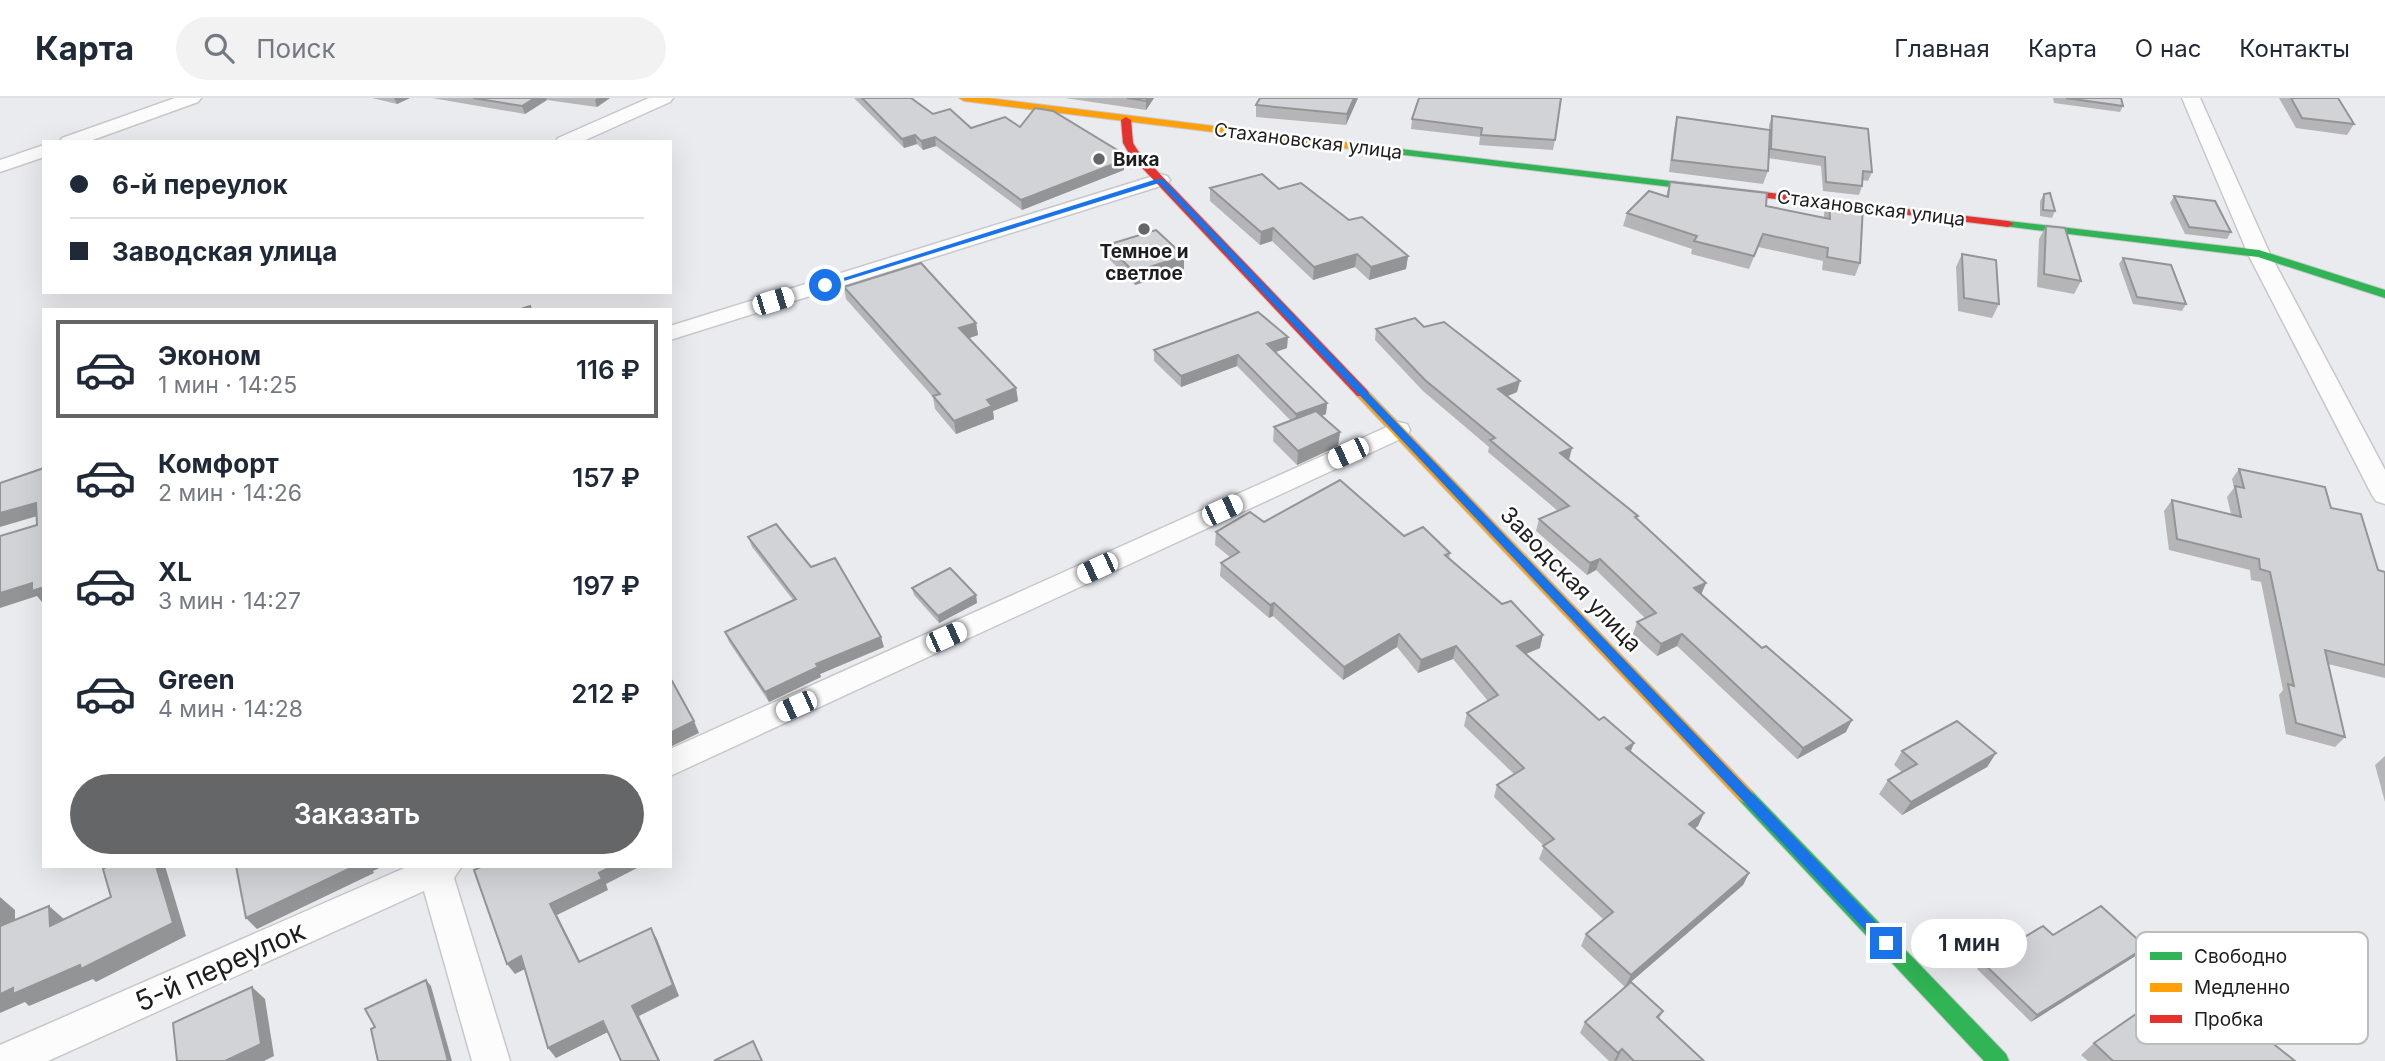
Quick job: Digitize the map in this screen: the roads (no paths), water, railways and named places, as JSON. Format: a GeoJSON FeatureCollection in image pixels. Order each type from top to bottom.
{"type":"FeatureCollection","features":[{"type":"Feature","properties":{"kind":"street"},"geometry":{"type":"LineString","coordinates":[[75,140],[192,98]]}},
{"type":"Feature","properties":{"kind":"street"},"geometry":{"type":"LineString","coordinates":[[570,140],[664,98]]}},
{"type":"Feature","properties":{"kind":"street","name":"Стахановская улица"},"geometry":{"type":"LineString","coordinates":[[964,98],[1126,120],[2259,254],[2385,294]]}},
{"type":"Feature","properties":{"kind":"street"},"geometry":{"type":"LineString","coordinates":[[2191,98],[2259,254],[2385,495]]}},
{"type":"Feature","properties":{"kind":"street","name":"Заводская улица"},"geometry":{"type":"LineString","coordinates":[[1126,120],[1128,143],[1134,153],[1998,1061]]}},
{"type":"Feature","properties":{"kind":"street"},"geometry":{"type":"LineString","coordinates":[[0,166],[42,152]]}},
{"type":"Feature","properties":{"kind":"street"},"geometry":{"type":"LineString","coordinates":[[672,332],[1160,180]]}},
{"type":"Feature","properties":{"kind":"street"},"geometry":{"type":"LineString","coordinates":[[672,762],[1398,430]]}},
{"type":"Feature","properties":{"kind":"street","name":"5-й переулок"},"geometry":{"type":"LineString","coordinates":[[6,1061],[440,869],[491,1061]]}},
{"type":"Feature","properties":{"kind":"place","name":"Вика"},"geometry":{"type":"Point","coordinates":[1099,159]}},
{"type":"Feature","properties":{"kind":"place","name":"Темное и светлое"},"geometry":{"type":"Point","coordinates":[1144,229]}}]}
